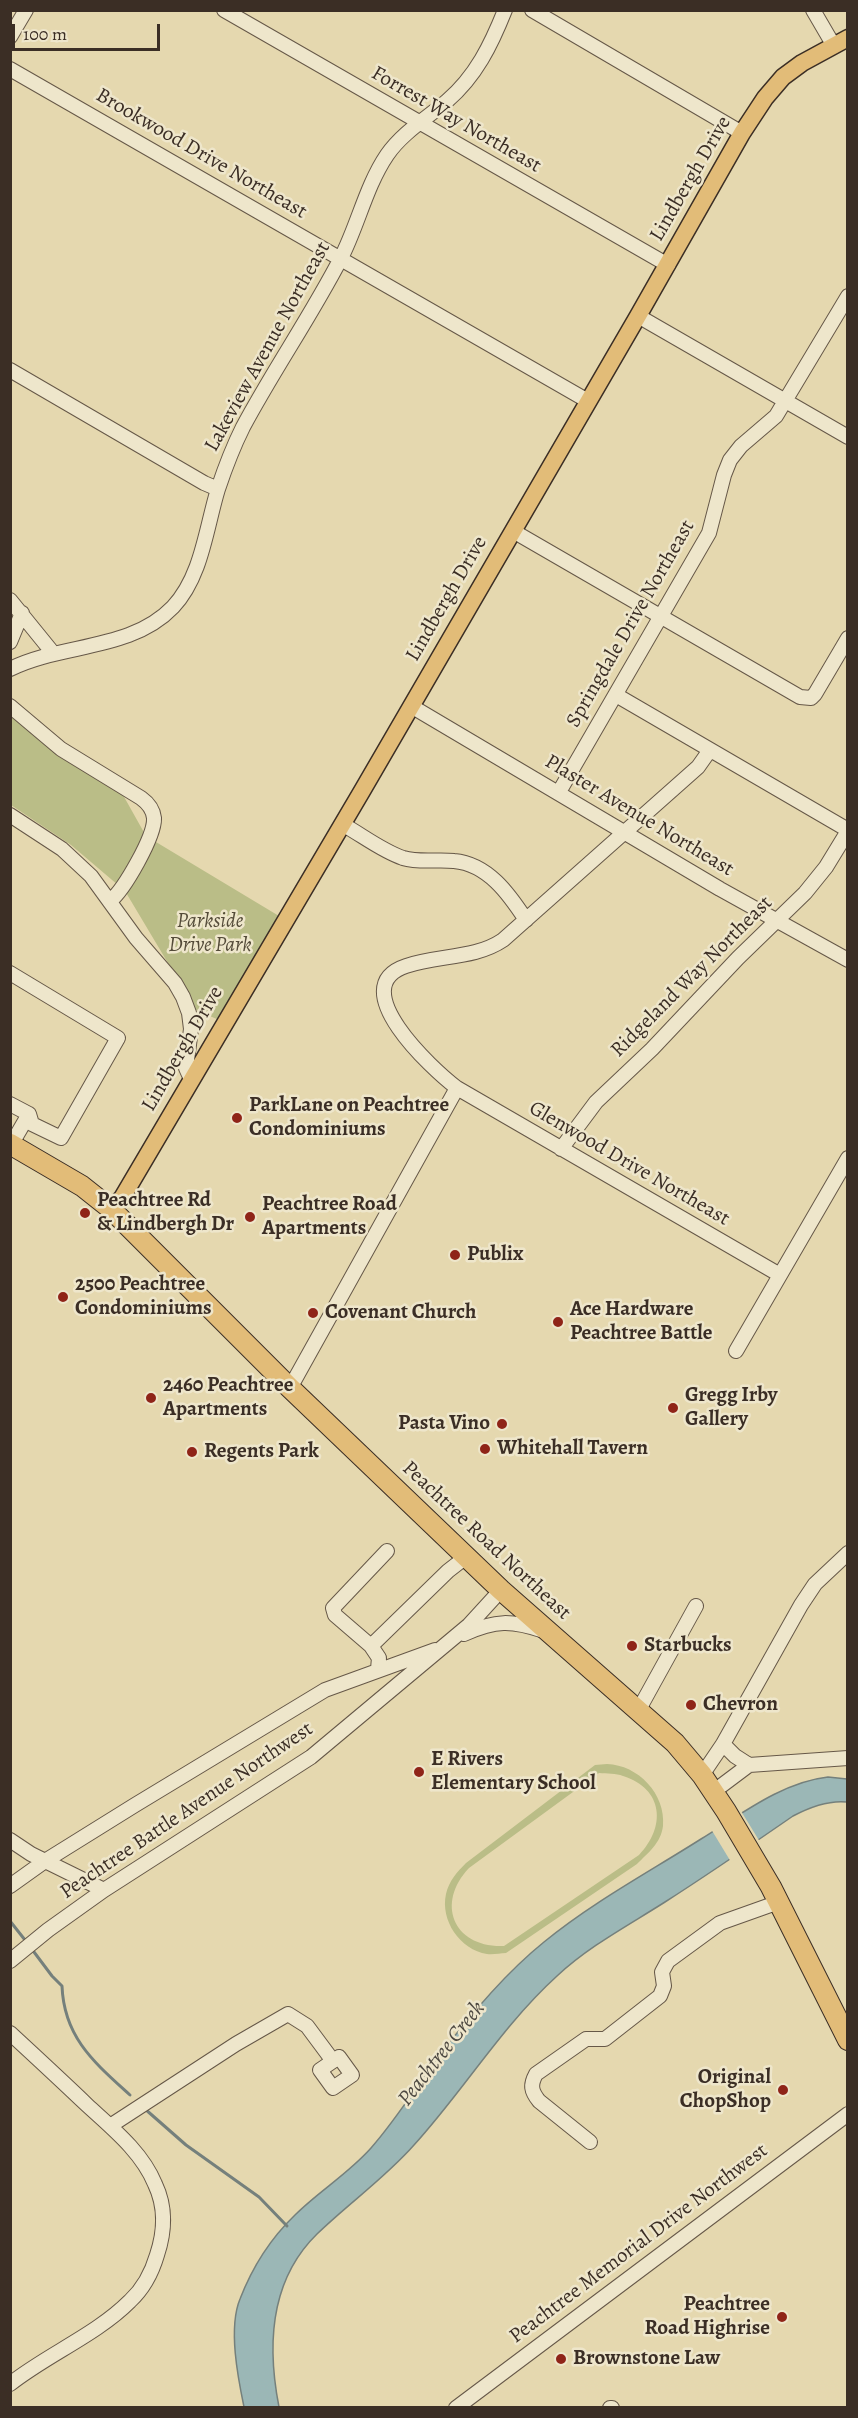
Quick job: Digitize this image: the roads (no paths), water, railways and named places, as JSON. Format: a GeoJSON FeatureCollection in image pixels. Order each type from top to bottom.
{"type":"FeatureCollection","features":[{"type":"Feature","properties":{"kind":"highway","name":"Peachtree Road Northeast"},"geometry":{"type":"LineString","coordinates":[[11,1144],[82,1186],[111,1209],[290,1388],[466,1557],[675,1743],[702,1775],[726,1811],[775,1895],[848,2040]]}},
{"type":"Feature","properties":{"kind":"main road","name":"Lindbergh Drive"},"geometry":{"type":"LineString","coordinates":[[111,1209],[122,1197],[342,824],[668,265],[742,133],[765,98],[783,77],[802,63],[841,42]]}},
{"type":"Feature","properties":{"kind":"street"},"geometry":{"type":"LineString","coordinates":[[10,37],[26,10]]}},
{"type":"Feature","properties":{"kind":"street","name":"Forrest Way Northeast"},"geometry":{"type":"LineString","coordinates":[[224,10],[668,265]]}},
{"type":"Feature","properties":{"kind":"street","name":"Lakeview Avenue Northeast"},"geometry":{"type":"LineString","coordinates":[[10,669],[53,653],[136,633],[157,621],[186,590],[195,572],[229,457],[243,427],[341,259],[381,163],[397,141],[449,99],[477,69],[490,48],[506,10]]}},
{"type":"Feature","properties":{"kind":"street"},"geometry":{"type":"LineString","coordinates":[[532,10],[742,133]]}},
{"type":"Feature","properties":{"kind":"street"},"geometry":{"type":"LineString","coordinates":[[813,10],[841,42]]}},
{"type":"Feature","properties":{"kind":"street","name":"Brookwood Drive Northeast"},"geometry":{"type":"LineString","coordinates":[[10,69],[588,401]]}},
{"type":"Feature","properties":{"kind":"street","name":"Springdale Drive Northeast"},"geometry":{"type":"LineString","coordinates":[[559,792],[709,533],[730,460],[741,446],[776,416],[848,296]]}},
{"type":"Feature","properties":{"kind":"street"},"geometry":{"type":"LineString","coordinates":[[638,316],[848,437]]}},
{"type":"Feature","properties":{"kind":"street"},"geometry":{"type":"LineString","coordinates":[[10,370],[218,489]]}},
{"type":"Feature","properties":{"kind":"street"},"geometry":{"type":"LineString","coordinates":[[513,531],[800,697],[811,698],[848,638]]}},
{"type":"Feature","properties":{"kind":"street"},"geometry":{"type":"LineString","coordinates":[[10,600],[53,653]]}},
{"type":"Feature","properties":{"kind":"street"},"geometry":{"type":"LineString","coordinates":[[10,642],[22,612]]}},
{"type":"Feature","properties":{"kind":"street"},"geometry":{"type":"LineString","coordinates":[[616,695],[848,830]]}},
{"type":"Feature","properties":{"kind":"street"},"geometry":{"type":"LineString","coordinates":[[10,706],[61,749],[141,798],[150,807],[154,820],[152,832],[121,890],[110,901]]}},
{"type":"Feature","properties":{"kind":"street","name":"Plaster Avenue Northeast"},"geometry":{"type":"LineString","coordinates":[[411,706],[776,921],[848,960]]}},
{"type":"Feature","properties":{"kind":"street","name":"Glenwood Drive Northeast"},"geometry":{"type":"LineString","coordinates":[[710,750],[698,767],[493,947],[404,967],[393,973],[385,985],[384,1002],[397,1025],[432,1067],[457,1088],[780,1275]]}},
{"type":"Feature","properties":{"kind":"street"},"geometry":{"type":"LineString","coordinates":[[10,815],[45,837],[92,876],[183,997],[191,1029],[186,1062],[191,1079]]}},
{"type":"Feature","properties":{"kind":"street"},"geometry":{"type":"LineString","coordinates":[[342,824],[405,858],[420,861],[454,861],[475,868],[502,887],[526,920]]}},
{"type":"Feature","properties":{"kind":"street","name":"Ridgeland Way Northeast"},"geometry":{"type":"LineString","coordinates":[[561,1149],[596,1102],[652,1049],[816,880],[848,830]]}},
{"type":"Feature","properties":{"kind":"street"},"geometry":{"type":"LineString","coordinates":[[10,973],[118,1038],[61,1138],[32,1124],[29,1114],[10,1104]]}},
{"type":"Feature","properties":{"kind":"street"},"geometry":{"type":"LineString","coordinates":[[290,1388],[457,1088]]}},
{"type":"Feature","properties":{"kind":"street"},"geometry":{"type":"LineString","coordinates":[[11,1144],[29,1114]]}},
{"type":"Feature","properties":{"kind":"street"},"geometry":{"type":"LineString","coordinates":[[736,1351],[848,1158]]}},
{"type":"Feature","properties":{"kind":"street"},"geometry":{"type":"LineString","coordinates":[[378,1669],[379,1658],[371,1646],[335,1615],[333,1608],[387,1551]]}},
{"type":"Feature","properties":{"kind":"street"},"geometry":{"type":"LineString","coordinates":[[702,1775],[723,1744],[801,1605],[815,1584],[848,1553]]}},
{"type":"Feature","properties":{"kind":"street"},"geometry":{"type":"LineString","coordinates":[[371,1646],[448,1570],[466,1557]]}},
{"type":"Feature","properties":{"kind":"street","name":"Peachtree Battle Avenue Northwest"},"geometry":{"type":"LineString","coordinates":[[10,1961],[48,1930],[104,1890],[311,1756],[443,1648],[469,1625],[501,1590]]}},
{"type":"Feature","properties":{"kind":"street"},"geometry":{"type":"LineString","coordinates":[[638,1711],[696,1606]]}},
{"type":"Feature","properties":{"kind":"street","name":"Peachtree Battle Avenue Northwest"},"geometry":{"type":"LineString","coordinates":[[454,1638],[481,1626],[498,1622],[518,1623],[551,1634]]}},
{"type":"Feature","properties":{"kind":"street","name":"Peachtree Battle Avenue Northwest"},"geometry":{"type":"LineString","coordinates":[[10,1886],[45,1862],[325,1690],[378,1669],[443,1648]]}},
{"type":"Feature","properties":{"kind":"street"},"geometry":{"type":"LineString","coordinates":[[723,1744],[749,1765]]}},
{"type":"Feature","properties":{"kind":"street"},"geometry":{"type":"LineString","coordinates":[[713,1792],[749,1765],[848,1758]]}},
{"type":"Feature","properties":{"kind":"street"},"geometry":{"type":"LineString","coordinates":[[10,1839],[45,1862],[104,1890]]}},
{"type":"Feature","properties":{"kind":"street"},"geometry":{"type":"LineString","coordinates":[[590,2142],[532,2093],[531,2082],[536,2074],[586,2039],[605,2039],[660,1996],[664,1986],[662,1972],[668,1961],[720,1923],[775,1895]]}},
{"type":"Feature","properties":{"kind":"street"},"geometry":{"type":"LineString","coordinates":[[110,2126],[226,2050],[288,2014],[307,2026],[333,2061]]}},
{"type":"Feature","properties":{"kind":"street"},"geometry":{"type":"LineString","coordinates":[[10,2034],[110,2126],[144,2163],[155,2183],[162,2203],[164,2222],[162,2241],[153,2269],[143,2287],[130,2301],[112,2316],[31,2367],[10,2384]]}},
{"type":"Feature","properties":{"kind":"street","name":"Peachtree Memorial Drive Northwest"},"geometry":{"type":"LineString","coordinates":[[456,2408],[848,2114]]}},
{"type":"Feature","properties":{"kind":"water","name":"Peachtree Creek"},"geometry":{"type":"Polygon","coordinates":[[[828,1777],[847,1779],[847,1802],[819,1805],[793,1816],[698,1881],[596,1945],[569,1965],[537,1995],[414,2145],[317,2234],[301,2252],[281,2293],[276,2315],[273,2361],[279,2407],[244,2407],[235,2353],[236,2311],[256,2265],[278,2233],[295,2215],[371,2148],[445,2048],[499,1984],[563,1927],[621,1888],[778,1792],[794,1785],[828,1777]]]}},
{"type":"Feature","properties":{"kind":"waterway"},"geometry":{"type":"LineString","coordinates":[[10,1921],[25,1940]]}},
{"type":"Feature","properties":{"kind":"waterway"},"geometry":{"type":"LineString","coordinates":[[34,1952],[62,1986],[64,2004],[75,2035],[94,2060],[130,2095]]}},
{"type":"Feature","properties":{"kind":"waterway"},"geometry":{"type":"LineString","coordinates":[[145,2109],[186,2145],[259,2197],[287,2226]]}},
{"type":"Feature","properties":{"kind":"place","name":"ParkLane on Peachtree Condominiums"},"geometry":{"type":"Point","coordinates":[237,1118]}},
{"type":"Feature","properties":{"kind":"place","name":"Peachtree Rd & Lindbergh Dr"},"geometry":{"type":"Point","coordinates":[85,1213]}},
{"type":"Feature","properties":{"kind":"place","name":"Peachtree Road Apartments"},"geometry":{"type":"Point","coordinates":[250,1217]}},
{"type":"Feature","properties":{"kind":"place","name":"Publix"},"geometry":{"type":"Point","coordinates":[455,1255]}},
{"type":"Feature","properties":{"kind":"place","name":"2500 Peachtree Condominiums"},"geometry":{"type":"Point","coordinates":[63,1297]}},
{"type":"Feature","properties":{"kind":"place","name":"Covenant Church"},"geometry":{"type":"Point","coordinates":[313,1313]}},
{"type":"Feature","properties":{"kind":"place","name":"Ace Hardware Peachtree Battle"},"geometry":{"type":"Point","coordinates":[558,1322]}},
{"type":"Feature","properties":{"kind":"place","name":"2460 Peachtree Apartments"},"geometry":{"type":"Point","coordinates":[151,1398]}},
{"type":"Feature","properties":{"kind":"place","name":"Gregg Irby Gallery"},"geometry":{"type":"Point","coordinates":[673,1408]}},
{"type":"Feature","properties":{"kind":"place","name":"Pasta Vino"},"geometry":{"type":"Point","coordinates":[502,1424]}},
{"type":"Feature","properties":{"kind":"place","name":"Whitehall Tavern"},"geometry":{"type":"Point","coordinates":[485,1449]}},
{"type":"Feature","properties":{"kind":"place","name":"Regents Park"},"geometry":{"type":"Point","coordinates":[192,1452]}},
{"type":"Feature","properties":{"kind":"place","name":"Starbucks"},"geometry":{"type":"Point","coordinates":[632,1646]}},
{"type":"Feature","properties":{"kind":"place","name":"Chevron"},"geometry":{"type":"Point","coordinates":[691,1705]}},
{"type":"Feature","properties":{"kind":"place","name":"E Rivers Elementary School"},"geometry":{"type":"Point","coordinates":[419,1772]}},
{"type":"Feature","properties":{"kind":"place","name":"Original ChopShop"},"geometry":{"type":"Point","coordinates":[783,2090]}},
{"type":"Feature","properties":{"kind":"place","name":"Peachtree Road Highrise"},"geometry":{"type":"Point","coordinates":[782,2317]}},
{"type":"Feature","properties":{"kind":"place","name":"Brownstone Law"},"geometry":{"type":"Point","coordinates":[561,2359]}},
{"type":"Feature","properties":{"kind":"park label","name":"Parkside Drive Park"},"geometry":{"type":"Point","coordinates":[210,934]}}]}
